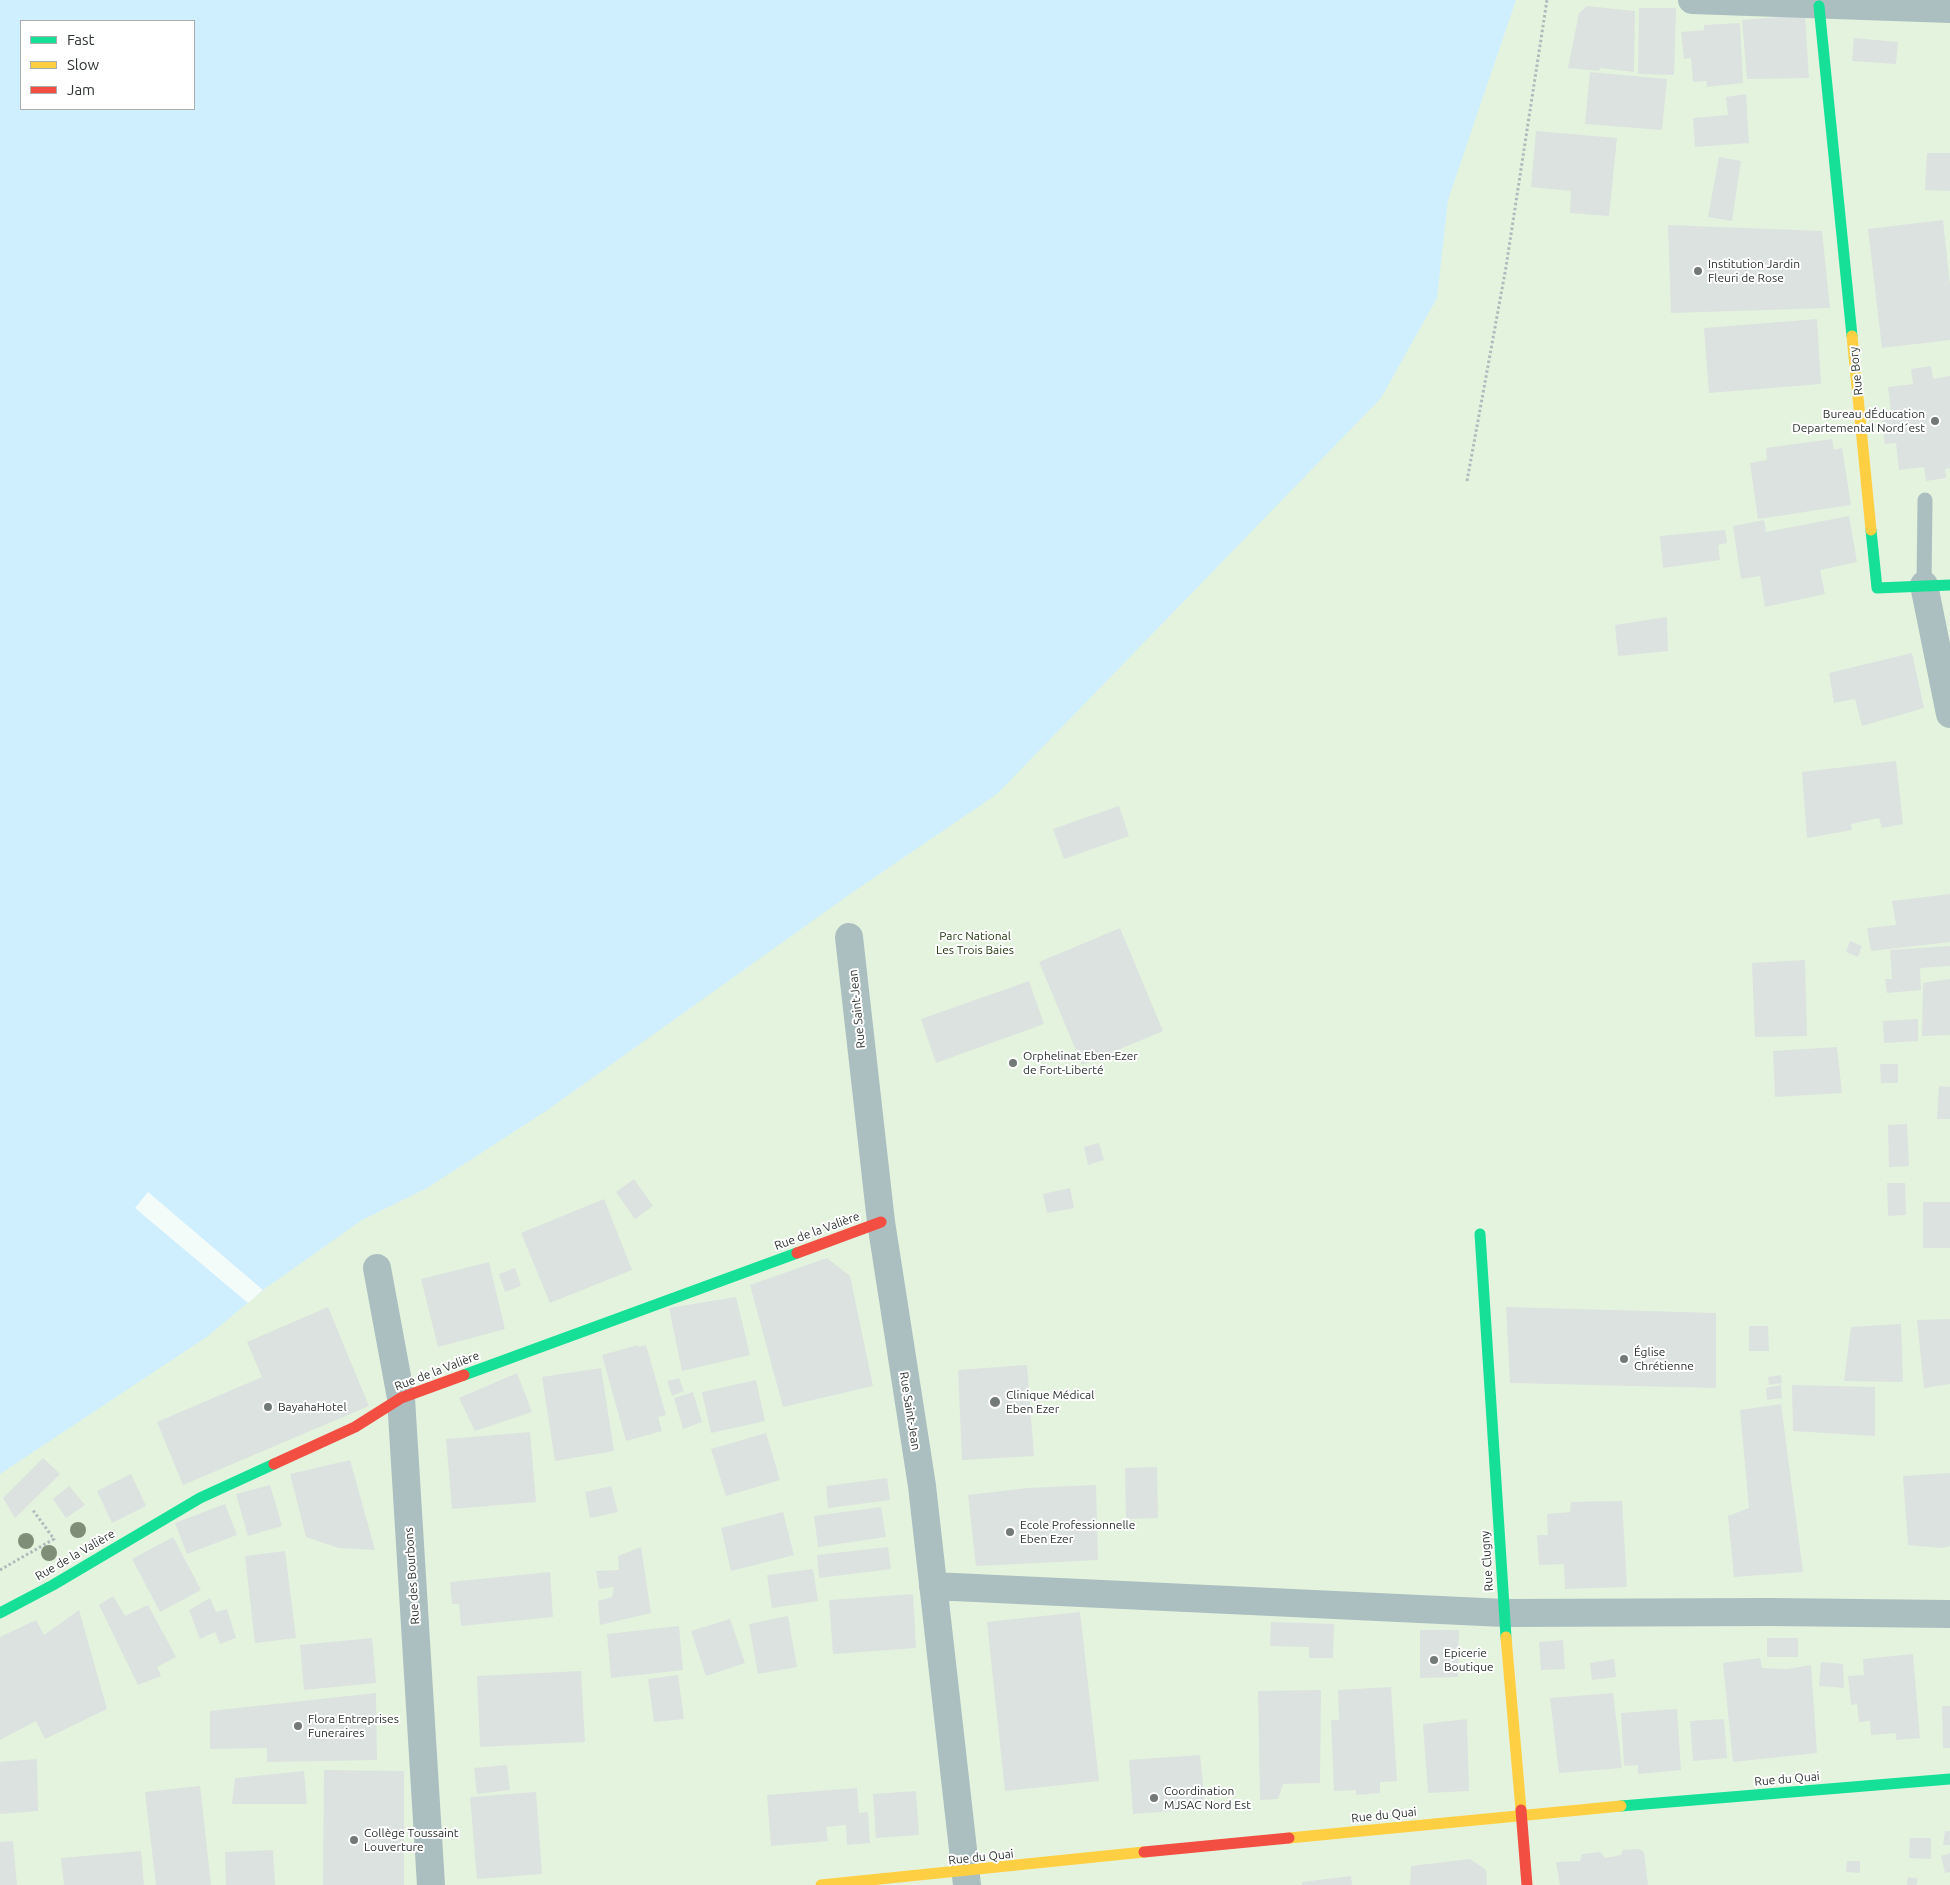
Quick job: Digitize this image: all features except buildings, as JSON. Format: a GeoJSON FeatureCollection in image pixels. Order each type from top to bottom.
{"type":"FeatureCollection","features":[{"type":"Feature","properties":{"kind":"street"},"geometry":{"type":"LineString","coordinates":[[1692,0],[1950,10]]}},
{"type":"Feature","properties":{"kind":"street","name":"Rue Bory"},"geometry":{"type":"LineString","coordinates":[[1819,6],[1878,588],[1937,585]]}},
{"type":"Feature","properties":{"kind":"street"},"geometry":{"type":"LineString","coordinates":[[1937,585],[1950,714]]}},
{"type":"Feature","properties":{"kind":"street","name":"Rue Saint-Jean"},"geometry":{"type":"LineString","coordinates":[[850,937],[881,1222],[922,1486],[966,1879]]}},
{"type":"Feature","properties":{"kind":"street","name":"Rue de la Valière"},"geometry":{"type":"LineString","coordinates":[[0,1612],[53,1585],[200,1498],[355,1427],[400,1398],[881,1222]]}},
{"type":"Feature","properties":{"kind":"street","name":"Rue Clugny"},"geometry":{"type":"LineString","coordinates":[[1480,1234],[1504,1613],[1527,1885]]}},
{"type":"Feature","properties":{"kind":"street","name":"Rue des Bourbons"},"geometry":{"type":"LineString","coordinates":[[377,1268],[400,1398],[431,1885]]}},
{"type":"Feature","properties":{"kind":"street"},"geometry":{"type":"LineString","coordinates":[[933,1586],[1504,1613],[1771,1612],[1950,1614]]}},
{"type":"Feature","properties":{"kind":"street","name":"Rue du Quai"},"geometry":{"type":"LineString","coordinates":[[821,1885],[966,1879],[1522,1814],[1950,1779]]}},
{"type":"Feature","properties":{"kind":"lane"},"geometry":{"type":"LineString","coordinates":[[1925,500],[1937,585]]}},
{"type":"Feature","properties":{"kind":"path"},"geometry":{"type":"LineString","coordinates":[[1467,481],[1506,267],[1547,0]]}},
{"type":"Feature","properties":{"kind":"path"},"geometry":{"type":"LineString","coordinates":[[0,1570],[54,1539],[32,1509]]}},
{"type":"Feature","properties":{"kind":"green space","name":"Parc National Les Trois Baies"},"geometry":{"type":"Polygon","coordinates":[[[0,0],[1950,0],[1950,1885],[0,1885],[0,0]]]}},
{"type":"Feature","properties":{"kind":"water"},"geometry":{"type":"Polygon","coordinates":[[[0,0],[1516,0],[1448,200],[1437,298],[1381,398],[997,794],[853,892],[546,1111],[427,1188],[362,1220],[263,1290],[208,1336],[0,1474],[0,0]]]}},
{"type":"Feature","properties":{"kind":"pier"},"geometry":{"type":"Polygon","coordinates":[[[148,1192],[263,1290],[248,1303],[135,1208],[148,1192]]]}},
{"type":"Feature","properties":{"kind":"traffic: fast"},"geometry":{"type":"LineString","coordinates":[[1819,6],[1852,336]]}},
{"type":"Feature","properties":{"kind":"traffic: fast"},"geometry":{"type":"LineString","coordinates":[[1871,530],[1877,588],[1950,585]]}},
{"type":"Feature","properties":{"kind":"traffic: fast"},"geometry":{"type":"LineString","coordinates":[[1480,1234],[1506,1637]]}},
{"type":"Feature","properties":{"kind":"traffic: fast"},"geometry":{"type":"LineString","coordinates":[[464,1375],[797,1253]]}},
{"type":"Feature","properties":{"kind":"traffic: fast"},"geometry":{"type":"LineString","coordinates":[[0,1613],[53,1585],[200,1498],[274,1464]]}},
{"type":"Feature","properties":{"kind":"traffic: fast"},"geometry":{"type":"LineString","coordinates":[[1621,1806],[1950,1779]]}},
{"type":"Feature","properties":{"kind":"traffic: slow"},"geometry":{"type":"LineString","coordinates":[[1852,336],[1871,530]]}},
{"type":"Feature","properties":{"kind":"traffic: slow"},"geometry":{"type":"LineString","coordinates":[[1506,1637],[1521,1810]]}},
{"type":"Feature","properties":{"kind":"traffic: slow"},"geometry":{"type":"LineString","coordinates":[[1289,1838],[1621,1806]]}},
{"type":"Feature","properties":{"kind":"traffic: slow"},"geometry":{"type":"LineString","coordinates":[[821,1885],[1144,1852]]}},
{"type":"Feature","properties":{"kind":"traffic: jam"},"geometry":{"type":"LineString","coordinates":[[797,1253],[881,1222]]}},
{"type":"Feature","properties":{"kind":"traffic: jam"},"geometry":{"type":"LineString","coordinates":[[274,1464],[355,1427],[401,1398],[464,1375]]}},
{"type":"Feature","properties":{"kind":"traffic: jam"},"geometry":{"type":"LineString","coordinates":[[1521,1810],[1527,1885]]}},
{"type":"Feature","properties":{"kind":"traffic: jam"},"geometry":{"type":"LineString","coordinates":[[1144,1852],[1289,1838]]}},
{"type":"Feature","properties":{"kind":"place","name":"Institution Jardin Fleuri de Rose"},"geometry":{"type":"Point","coordinates":[1698,271]}},
{"type":"Feature","properties":{"kind":"place","name":"Bureau dÉducation Departemental Nord´est"},"geometry":{"type":"Point","coordinates":[1935,421]}},
{"type":"Feature","properties":{"kind":"place","name":"Orphelinat Eben-Ezer de Fort-Liberté"},"geometry":{"type":"Point","coordinates":[1013,1063]}},
{"type":"Feature","properties":{"kind":"place","name":"Église Chrétienne"},"geometry":{"type":"Point","coordinates":[1624,1359]}},
{"type":"Feature","properties":{"kind":"place","name":"Clinique Médical Eben Ezer"},"geometry":{"type":"Point","coordinates":[995,1402]}},
{"type":"Feature","properties":{"kind":"place","name":"BayahaHotel"},"geometry":{"type":"Point","coordinates":[268,1407]}},
{"type":"Feature","properties":{"kind":"place","name":"Ecole Professionnelle Eben Ezer"},"geometry":{"type":"Point","coordinates":[1010,1532]}},
{"type":"Feature","properties":{"kind":"place","name":"Epicerie Boutique"},"geometry":{"type":"Point","coordinates":[1434,1660]}},
{"type":"Feature","properties":{"kind":"place","name":"Flora Entreprises Funeraires"},"geometry":{"type":"Point","coordinates":[298,1726]}},
{"type":"Feature","properties":{"kind":"place","name":"Coordination MJSAC Nord Est"},"geometry":{"type":"Point","coordinates":[1154,1798]}},
{"type":"Feature","properties":{"kind":"place","name":"Collège Toussaint Louverture"},"geometry":{"type":"Point","coordinates":[354,1840]}}]}
